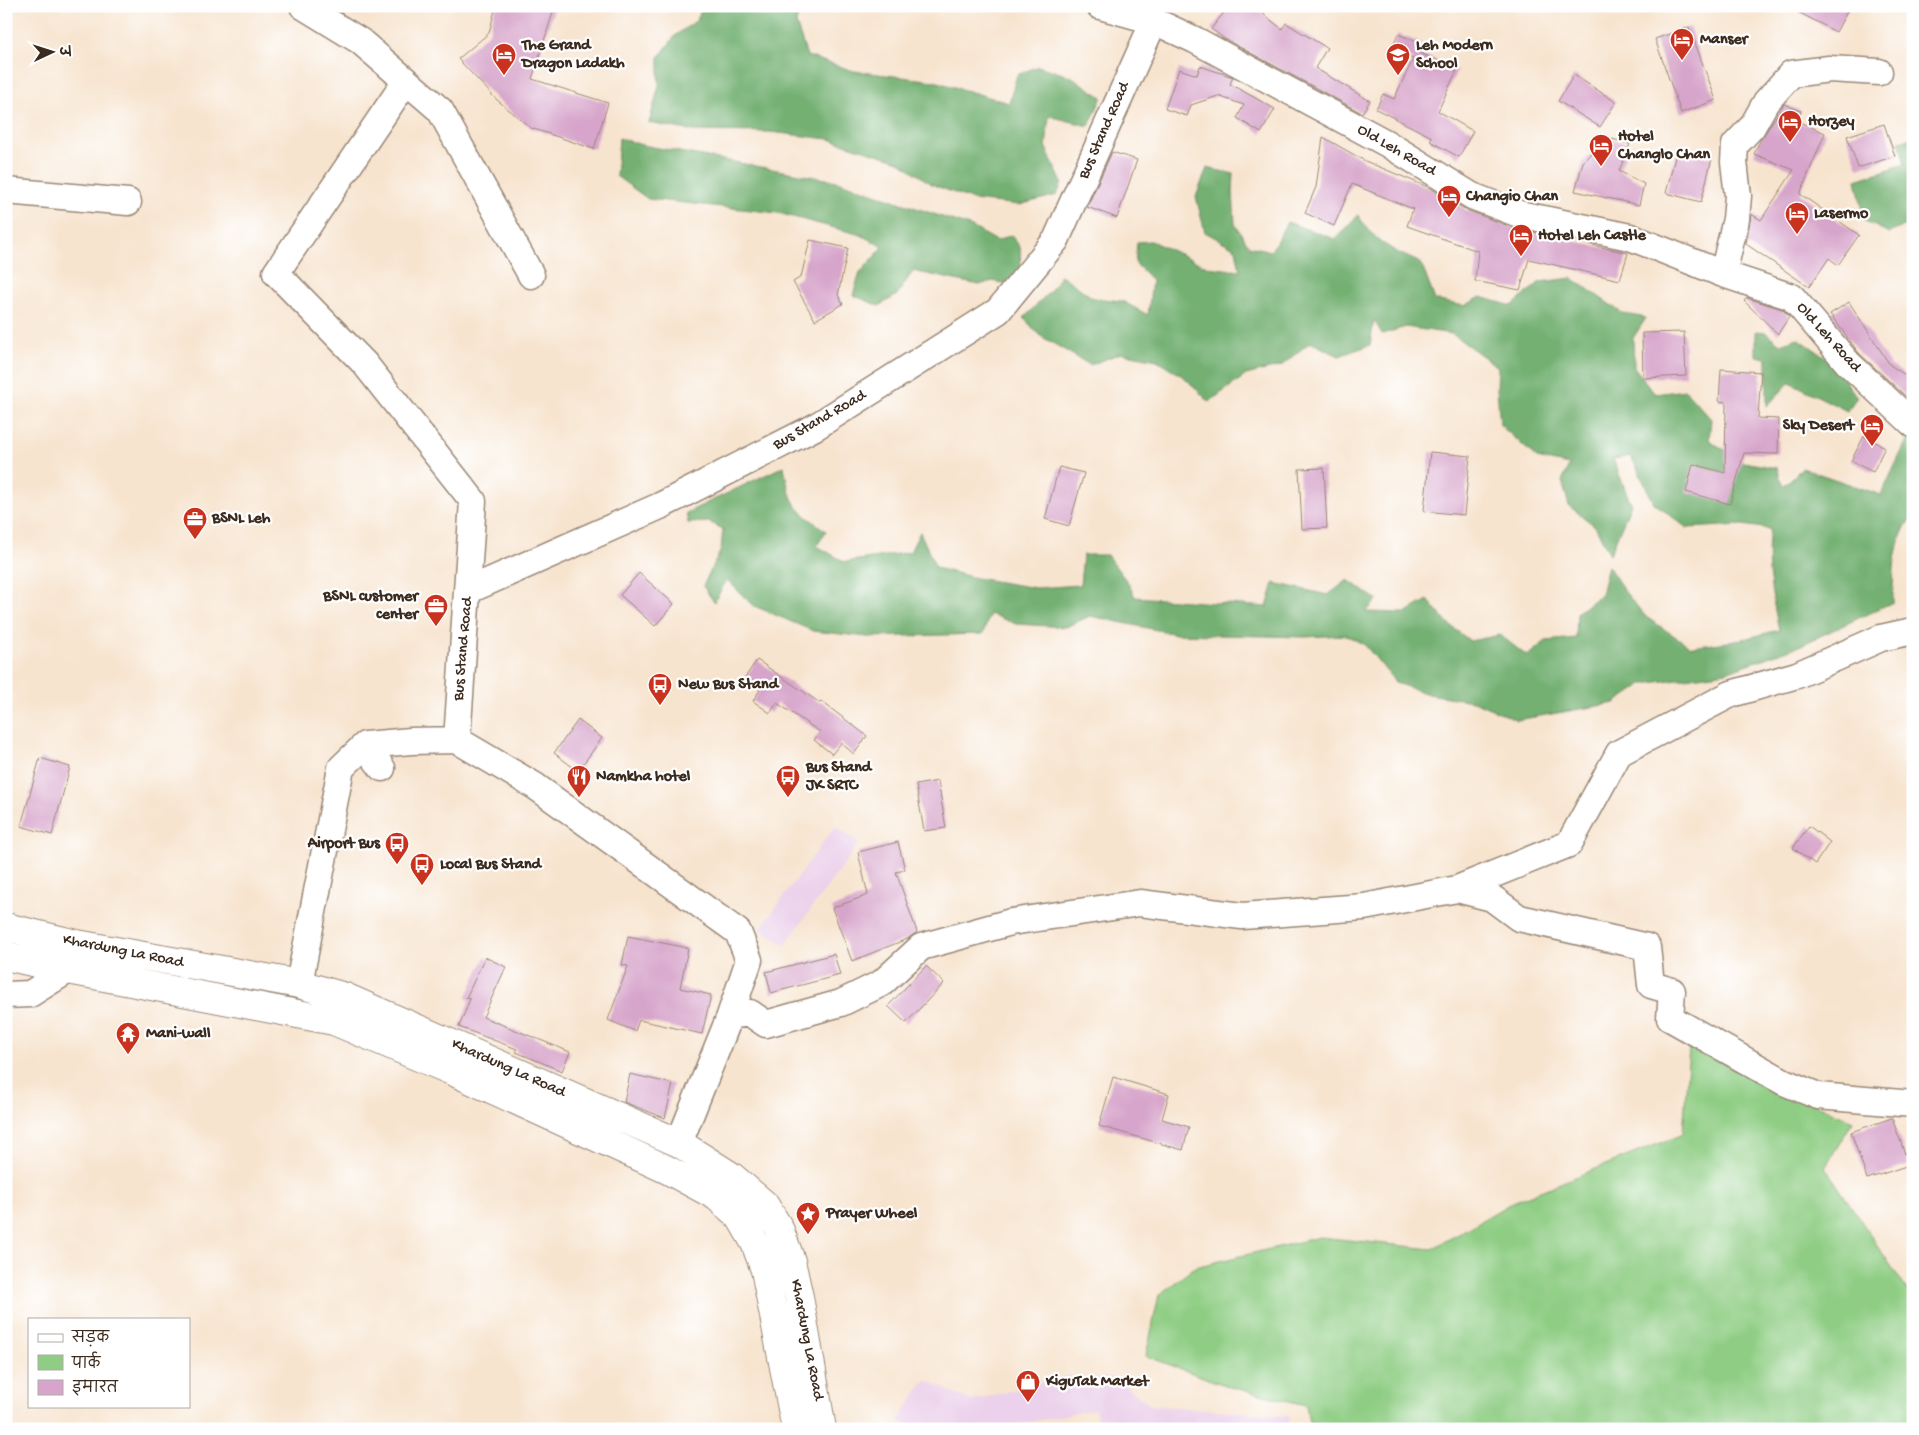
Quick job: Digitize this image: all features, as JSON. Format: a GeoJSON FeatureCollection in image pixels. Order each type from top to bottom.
{"type":"FeatureCollection","features":[{"type":"Feature","properties":{"kind":"main road","name":"Khardung La Road"},"geometry":{"type":"LineString","coordinates":[[6,927],[77,944],[298,984],[345,997],[678,1143],[732,1176],[764,1204],[779,1228],[791,1261],[822,1429]]}},
{"type":"Feature","properties":{"kind":"main road","name":"Khardung La Road"},"geometry":{"type":"LineString","coordinates":[[6,956],[68,970],[294,1012],[343,1025],[461,1075],[666,1169],[716,1196],[740,1217],[755,1243],[773,1300],[796,1429]]}},
{"type":"Feature","properties":{"kind":"main road"},"geometry":{"type":"LineString","coordinates":[[294,1012],[298,984]]}},
{"type":"Feature","properties":{"kind":"main road"},"geometry":{"type":"LineString","coordinates":[[666,1169],[678,1143]]}},
{"type":"Feature","properties":{"kind":"street"},"geometry":{"type":"LineString","coordinates":[[303,6],[360,41],[440,110],[531,275]]}},
{"type":"Feature","properties":{"kind":"street","name":"Old Leh Road"},"geometry":{"type":"LineString","coordinates":[[1100,6],[1154,21],[1195,40],[1386,144],[1472,196],[1519,214],[1630,237],[1723,274],[1792,297],[1848,363],[1913,424]]}},
{"type":"Feature","properties":{"kind":"street","name":"Bus Stand Road"},"geometry":{"type":"LineString","coordinates":[[457,740],[467,591],[660,506],[814,427],[998,311],[1056,240],[1154,21]]}},
{"type":"Feature","properties":{"kind":"street"},"geometry":{"type":"LineString","coordinates":[[1723,274],[1736,219],[1738,196],[1734,162],[1735,145],[1752,127],[1766,102],[1790,74],[1829,69],[1879,72]]}},
{"type":"Feature","properties":{"kind":"street"},"geometry":{"type":"LineString","coordinates":[[406,81],[276,273],[365,364],[473,501],[467,591]]}},
{"type":"Feature","properties":{"kind":"street"},"geometry":{"type":"LineString","coordinates":[[6,191],[128,202]]}},
{"type":"Feature","properties":{"kind":"street"},"geometry":{"type":"LineString","coordinates":[[730,1016],[750,1013],[766,1024],[840,1003],[882,983],[921,947],[1011,922],[1066,912],[1140,903],[1242,916],[1364,907],[1457,889],[1569,844],[1619,753],[1731,694],[1797,675],[1881,638],[1913,631]]}},
{"type":"Feature","properties":{"kind":"street"},"geometry":{"type":"LineString","coordinates":[[298,984],[341,768],[365,745],[411,740],[457,740],[535,786],[738,932],[749,960],[730,1016],[678,1143]]}},
{"type":"Feature","properties":{"kind":"street"},"geometry":{"type":"LineString","coordinates":[[365,745],[382,768]]}},
{"type":"Feature","properties":{"kind":"street"},"geometry":{"type":"LineString","coordinates":[[1457,889],[1492,898],[1519,918],[1648,947],[1651,986],[1672,991],[1670,1018],[1784,1082],[1818,1096],[1913,1104]]}},
{"type":"Feature","properties":{"kind":"street"},"geometry":{"type":"LineString","coordinates":[[6,995],[30,994],[68,970]]}},
{"type":"Feature","properties":{"kind":"shaded area"},"geometry":{"type":"Polygon","coordinates":[[[835,826],[859,843],[785,945],[760,929],[835,826]]]}},
{"type":"Feature","properties":{"kind":"shaded area","name":"KiguTak Market"},"geometry":{"type":"Polygon","coordinates":[[[1067,1376],[1116,1378],[1150,1405],[1290,1416],[1285,1429],[1100,1429],[1095,1409],[994,1429],[918,1429],[898,1421],[925,1380],[972,1401],[1067,1376]]]}},
{"type":"Feature","properties":{"kind":"green space"},"geometry":{"type":"Polygon","coordinates":[[[703,6],[800,6],[796,23],[807,56],[854,71],[934,81],[1009,103],[1017,75],[1038,66],[1072,77],[1102,97],[1089,126],[1049,116],[1046,148],[1062,183],[1057,195],[1019,205],[973,200],[931,184],[899,161],[829,139],[770,132],[693,131],[649,123],[659,86],[659,57],[676,35],[697,20],[703,6]]]}},
{"type":"Feature","properties":{"kind":"green space"},"geometry":{"type":"Polygon","coordinates":[[[619,138],[642,145],[837,181],[972,227],[997,241],[1011,235],[1020,247],[1021,268],[1005,284],[993,281],[979,285],[913,271],[897,295],[879,306],[853,295],[860,273],[883,247],[861,235],[778,213],[648,199],[616,176],[619,138]]]}},
{"type":"Feature","properties":{"kind":"green space"},"geometry":{"type":"Polygon","coordinates":[[[1913,138],[1913,248],[1905,226],[1889,233],[1865,221],[1856,180],[1905,164],[1899,141],[1913,138]]]}},
{"type":"Feature","properties":{"kind":"green space"},"geometry":{"type":"Polygon","coordinates":[[[1207,168],[1234,174],[1235,224],[1249,246],[1271,251],[1287,222],[1335,239],[1358,215],[1364,225],[1385,245],[1421,263],[1435,300],[1464,306],[1481,297],[1512,306],[1540,282],[1572,278],[1622,313],[1646,318],[1633,338],[1634,367],[1655,394],[1685,390],[1711,419],[1709,440],[1743,462],[1777,468],[1783,487],[1802,468],[1881,495],[1908,438],[1913,440],[1913,516],[1901,535],[1898,546],[1894,568],[1893,602],[1799,646],[1726,672],[1643,684],[1615,703],[1517,720],[1473,701],[1428,694],[1396,683],[1365,645],[1346,635],[1305,637],[1176,634],[1090,616],[1066,627],[1016,624],[990,614],[983,634],[868,637],[813,631],[752,605],[727,580],[714,602],[703,586],[721,550],[723,529],[709,522],[688,523],[686,513],[784,466],[789,490],[796,505],[800,511],[826,531],[817,546],[845,562],[910,552],[920,532],[936,568],[976,578],[1036,588],[1080,585],[1083,555],[1107,555],[1128,583],[1135,597],[1267,607],[1274,583],[1328,595],[1348,580],[1377,600],[1366,612],[1405,613],[1428,600],[1447,623],[1470,641],[1500,635],[1527,656],[1546,641],[1576,638],[1577,613],[1601,594],[1608,566],[1625,592],[1646,617],[1691,647],[1735,641],[1779,630],[1769,567],[1770,529],[1743,525],[1687,528],[1654,503],[1631,456],[1613,459],[1631,504],[1610,554],[1595,526],[1569,506],[1562,481],[1569,465],[1537,458],[1500,425],[1497,388],[1498,367],[1452,334],[1406,327],[1382,334],[1374,320],[1370,345],[1339,356],[1310,342],[1281,366],[1246,375],[1209,402],[1184,377],[1157,360],[1121,353],[1090,365],[1039,335],[1024,318],[1051,290],[1061,275],[1093,298],[1122,301],[1148,315],[1152,280],[1135,263],[1137,242],[1151,241],[1208,267],[1240,271],[1236,249],[1205,232],[1196,197],[1207,168]]]}},
{"type":"Feature","properties":{"kind":"green space"},"geometry":{"type":"Polygon","coordinates":[[[1756,331],[1765,332],[1780,344],[1798,338],[1831,361],[1857,397],[1847,411],[1790,382],[1767,406],[1767,358],[1756,356],[1756,331]]]}},
{"type":"Feature","properties":{"kind":"green space"},"geometry":{"type":"Polygon","coordinates":[[[1689,1048],[1853,1121],[1825,1167],[1913,1299],[1913,1429],[1344,1429],[1309,1423],[1306,1405],[1230,1387],[1146,1356],[1159,1295],[1195,1267],[1320,1237],[1432,1249],[1513,1202],[1683,1134],[1689,1048]]]}},
{"type":"Feature","properties":{"kind":"building","name":"The Grand Dragon Ladakh"},"geometry":{"type":"Polygon","coordinates":[[[496,6],[555,6],[532,79],[608,103],[594,149],[531,128],[496,99],[458,59],[489,33],[496,6]]]}},
{"type":"Feature","properties":{"kind":"building"},"geometry":{"type":"Polygon","coordinates":[[[1229,6],[1253,6],[1282,29],[1286,23],[1327,48],[1315,68],[1370,101],[1362,113],[1225,39],[1211,29],[1229,6]]]}},
{"type":"Feature","properties":{"kind":"building"},"geometry":{"type":"Polygon","coordinates":[[[1787,6],[1850,6],[1836,32],[1787,6]]]}},
{"type":"Feature","properties":{"kind":"building","name":"Manser"},"geometry":{"type":"Polygon","coordinates":[[[1689,27],[1716,100],[1681,113],[1655,39],[1689,27]]]}},
{"type":"Feature","properties":{"kind":"building"},"geometry":{"type":"Polygon","coordinates":[[[1398,34],[1422,44],[1418,52],[1457,70],[1438,111],[1473,131],[1459,157],[1430,141],[1432,137],[1376,109],[1383,94],[1394,99],[1413,59],[1391,49],[1398,34]]]}},
{"type":"Feature","properties":{"kind":"building"},"geometry":{"type":"Polygon","coordinates":[[[1200,66],[1233,77],[1230,84],[1275,109],[1261,133],[1237,118],[1244,105],[1218,96],[1191,105],[1187,116],[1165,109],[1179,69],[1197,75],[1200,66]]]}},
{"type":"Feature","properties":{"kind":"building"},"geometry":{"type":"Polygon","coordinates":[[[1574,75],[1616,102],[1600,127],[1558,101],[1574,75]]]}},
{"type":"Feature","properties":{"kind":"building","name":"Lasermo"},"geometry":{"type":"Polygon","coordinates":[[[1784,104],[1801,111],[1797,121],[1825,133],[1800,194],[1859,235],[1838,265],[1829,258],[1809,287],[1746,244],[1751,214],[1761,220],[1794,170],[1754,154],[1760,141],[1784,104]]]}},
{"type":"Feature","properties":{"kind":"building"},"geometry":{"type":"Polygon","coordinates":[[[1884,124],[1895,156],[1858,168],[1847,136],[1884,124]]]}},
{"type":"Feature","properties":{"kind":"building"},"geometry":{"type":"Polygon","coordinates":[[[1323,137],[1365,161],[1430,188],[1466,210],[1514,228],[1628,253],[1620,280],[1529,259],[1520,290],[1475,281],[1478,251],[1407,226],[1413,209],[1352,184],[1334,226],[1305,213],[1316,187],[1323,137]]]}},
{"type":"Feature","properties":{"kind":"building","name":"Hotel Changlo Chan"},"geometry":{"type":"Polygon","coordinates":[[[1605,137],[1630,144],[1619,171],[1644,184],[1639,205],[1575,191],[1583,162],[1605,137]]]}},
{"type":"Feature","properties":{"kind":"building"},"geometry":{"type":"Polygon","coordinates":[[[1677,149],[1712,158],[1701,202],[1666,193],[1677,149]]]}},
{"type":"Feature","properties":{"kind":"building"},"geometry":{"type":"Polygon","coordinates":[[[1112,152],[1137,160],[1117,218],[1087,207],[1112,152]]]}},
{"type":"Feature","properties":{"kind":"building"},"geometry":{"type":"Polygon","coordinates":[[[810,240],[848,248],[838,295],[843,304],[815,320],[793,282],[801,277],[810,240]]]}},
{"type":"Feature","properties":{"kind":"building"},"geometry":{"type":"Polygon","coordinates":[[[1747,298],[1782,309],[1787,314],[1789,317],[1778,334],[1744,301],[1747,298]]]}},
{"type":"Feature","properties":{"kind":"building"},"geometry":{"type":"Polygon","coordinates":[[[1849,302],[1890,365],[1913,380],[1913,403],[1859,353],[1830,314],[1849,302]]]}},
{"type":"Feature","properties":{"kind":"building"},"geometry":{"type":"Polygon","coordinates":[[[1684,332],[1686,376],[1643,378],[1642,333],[1684,332]]]}},
{"type":"Feature","properties":{"kind":"building"},"geometry":{"type":"Polygon","coordinates":[[[1721,369],[1761,372],[1758,418],[1779,419],[1778,454],[1744,453],[1730,504],[1686,492],[1693,464],[1725,473],[1726,402],[1719,401],[1721,369]]]}},
{"type":"Feature","properties":{"kind":"building"},"geometry":{"type":"Polygon","coordinates":[[[1864,436],[1885,447],[1873,472],[1851,461],[1864,436]]]}},
{"type":"Feature","properties":{"kind":"building"},"geometry":{"type":"Polygon","coordinates":[[[1430,452],[1470,456],[1464,515],[1424,511],[1430,452]]]}},
{"type":"Feature","properties":{"kind":"building"},"geometry":{"type":"Polygon","coordinates":[[[1059,467],[1084,473],[1069,526],[1045,519],[1059,467]]]}},
{"type":"Feature","properties":{"kind":"building"},"geometry":{"type":"Polygon","coordinates":[[[1324,468],[1327,528],[1302,529],[1299,469],[1324,468]]]}},
{"type":"Feature","properties":{"kind":"building"},"geometry":{"type":"Polygon","coordinates":[[[639,573],[674,604],[655,626],[620,595],[639,573]]]}},
{"type":"Feature","properties":{"kind":"building"},"geometry":{"type":"Polygon","coordinates":[[[757,660],[820,703],[821,701],[867,736],[854,754],[841,743],[832,754],[814,740],[820,732],[777,703],[770,713],[753,701],[760,690],[744,679],[757,660]]]}},
{"type":"Feature","properties":{"kind":"building"},"geometry":{"type":"Polygon","coordinates":[[[578,720],[602,738],[578,771],[554,753],[578,720]]]}},
{"type":"Feature","properties":{"kind":"building"},"geometry":{"type":"Polygon","coordinates":[[[40,758],[70,767],[52,835],[21,826],[40,758]]]}},
{"type":"Feature","properties":{"kind":"building"},"geometry":{"type":"Polygon","coordinates":[[[938,781],[946,828],[924,831],[916,785],[938,781]]]}},
{"type":"Feature","properties":{"kind":"building"},"geometry":{"type":"Polygon","coordinates":[[[1809,826],[1830,842],[1815,864],[1793,848],[1809,826]]]}},
{"type":"Feature","properties":{"kind":"building"},"geometry":{"type":"Polygon","coordinates":[[[898,842],[905,870],[896,872],[917,932],[907,939],[852,961],[832,908],[868,895],[858,852],[898,842]]]}},
{"type":"Feature","properties":{"kind":"building"},"geometry":{"type":"Polygon","coordinates":[[[628,936],[688,948],[680,988],[711,995],[702,1034],[639,1020],[635,1031],[608,1020],[628,966],[622,965],[628,936]]]}},
{"type":"Feature","properties":{"kind":"building"},"geometry":{"type":"Polygon","coordinates":[[[834,954],[840,975],[771,993],[766,972],[834,954]]]}},
{"type":"Feature","properties":{"kind":"building"},"geometry":{"type":"Polygon","coordinates":[[[485,957],[506,967],[483,1017],[570,1052],[562,1071],[516,1052],[517,1049],[459,1027],[470,999],[466,998],[485,957]]]}},
{"type":"Feature","properties":{"kind":"building"},"geometry":{"type":"Polygon","coordinates":[[[926,966],[944,983],[906,1023],[888,1006],[926,966]]]}},
{"type":"Feature","properties":{"kind":"building"},"geometry":{"type":"Polygon","coordinates":[[[630,1074],[673,1084],[665,1118],[624,1102],[630,1074]]]}},
{"type":"Feature","properties":{"kind":"building"},"geometry":{"type":"Polygon","coordinates":[[[1113,1077],[1169,1094],[1162,1119],[1189,1127],[1183,1150],[1099,1126],[1113,1077]]]}},
{"type":"Feature","properties":{"kind":"building"},"geometry":{"type":"Polygon","coordinates":[[[1892,1118],[1909,1165],[1867,1179],[1851,1132],[1892,1118]]]}},
{"type":"Feature","properties":{"kind":"place","name":"Manser"},"geometry":{"type":"Point","coordinates":[1682,61]}},
{"type":"Feature","properties":{"kind":"place","name":"The Grand Dragon Ladakh"},"geometry":{"type":"Point","coordinates":[504,76]}},
{"type":"Feature","properties":{"kind":"place","name":"Leh Modern School"},"geometry":{"type":"Point","coordinates":[1398,76]}},
{"type":"Feature","properties":{"kind":"place","name":"Horzey"},"geometry":{"type":"Point","coordinates":[1790,143]}},
{"type":"Feature","properties":{"kind":"place","name":"Hotel Changlo Chan"},"geometry":{"type":"Point","coordinates":[1601,167]}},
{"type":"Feature","properties":{"kind":"place","name":"Changio Chan"},"geometry":{"type":"Point","coordinates":[1449,218]}},
{"type":"Feature","properties":{"kind":"place","name":"Lasermo"},"geometry":{"type":"Point","coordinates":[1797,235]}},
{"type":"Feature","properties":{"kind":"place","name":"Hotel Leh Castle"},"geometry":{"type":"Point","coordinates":[1521,257]}},
{"type":"Feature","properties":{"kind":"place","name":"Sky Desert"},"geometry":{"type":"Point","coordinates":[1872,447]}},
{"type":"Feature","properties":{"kind":"place","name":"BSNL Leh"},"geometry":{"type":"Point","coordinates":[195,540]}},
{"type":"Feature","properties":{"kind":"place","name":"BSNL customer center"},"geometry":{"type":"Point","coordinates":[436,627]}},
{"type":"Feature","properties":{"kind":"place","name":"New Bus Stand"},"geometry":{"type":"Point","coordinates":[660,706]}},
{"type":"Feature","properties":{"kind":"place","name":"Namkha hotel"},"geometry":{"type":"Point","coordinates":[579,798]}},
{"type":"Feature","properties":{"kind":"place","name":"Bus Stand JK SRTC"},"geometry":{"type":"Point","coordinates":[788,798]}},
{"type":"Feature","properties":{"kind":"place","name":"Airport Bus"},"geometry":{"type":"Point","coordinates":[397,865]}},
{"type":"Feature","properties":{"kind":"place","name":"Local Bus Stand"},"geometry":{"type":"Point","coordinates":[422,886]}},
{"type":"Feature","properties":{"kind":"place","name":"Mani-wall"},"geometry":{"type":"Point","coordinates":[128,1055]}},
{"type":"Feature","properties":{"kind":"place","name":"Prayer Wheel"},"geometry":{"type":"Point","coordinates":[808,1235]}},
{"type":"Feature","properties":{"kind":"place","name":"KiguTak Market"},"geometry":{"type":"Point","coordinates":[1028,1403]}}]}
